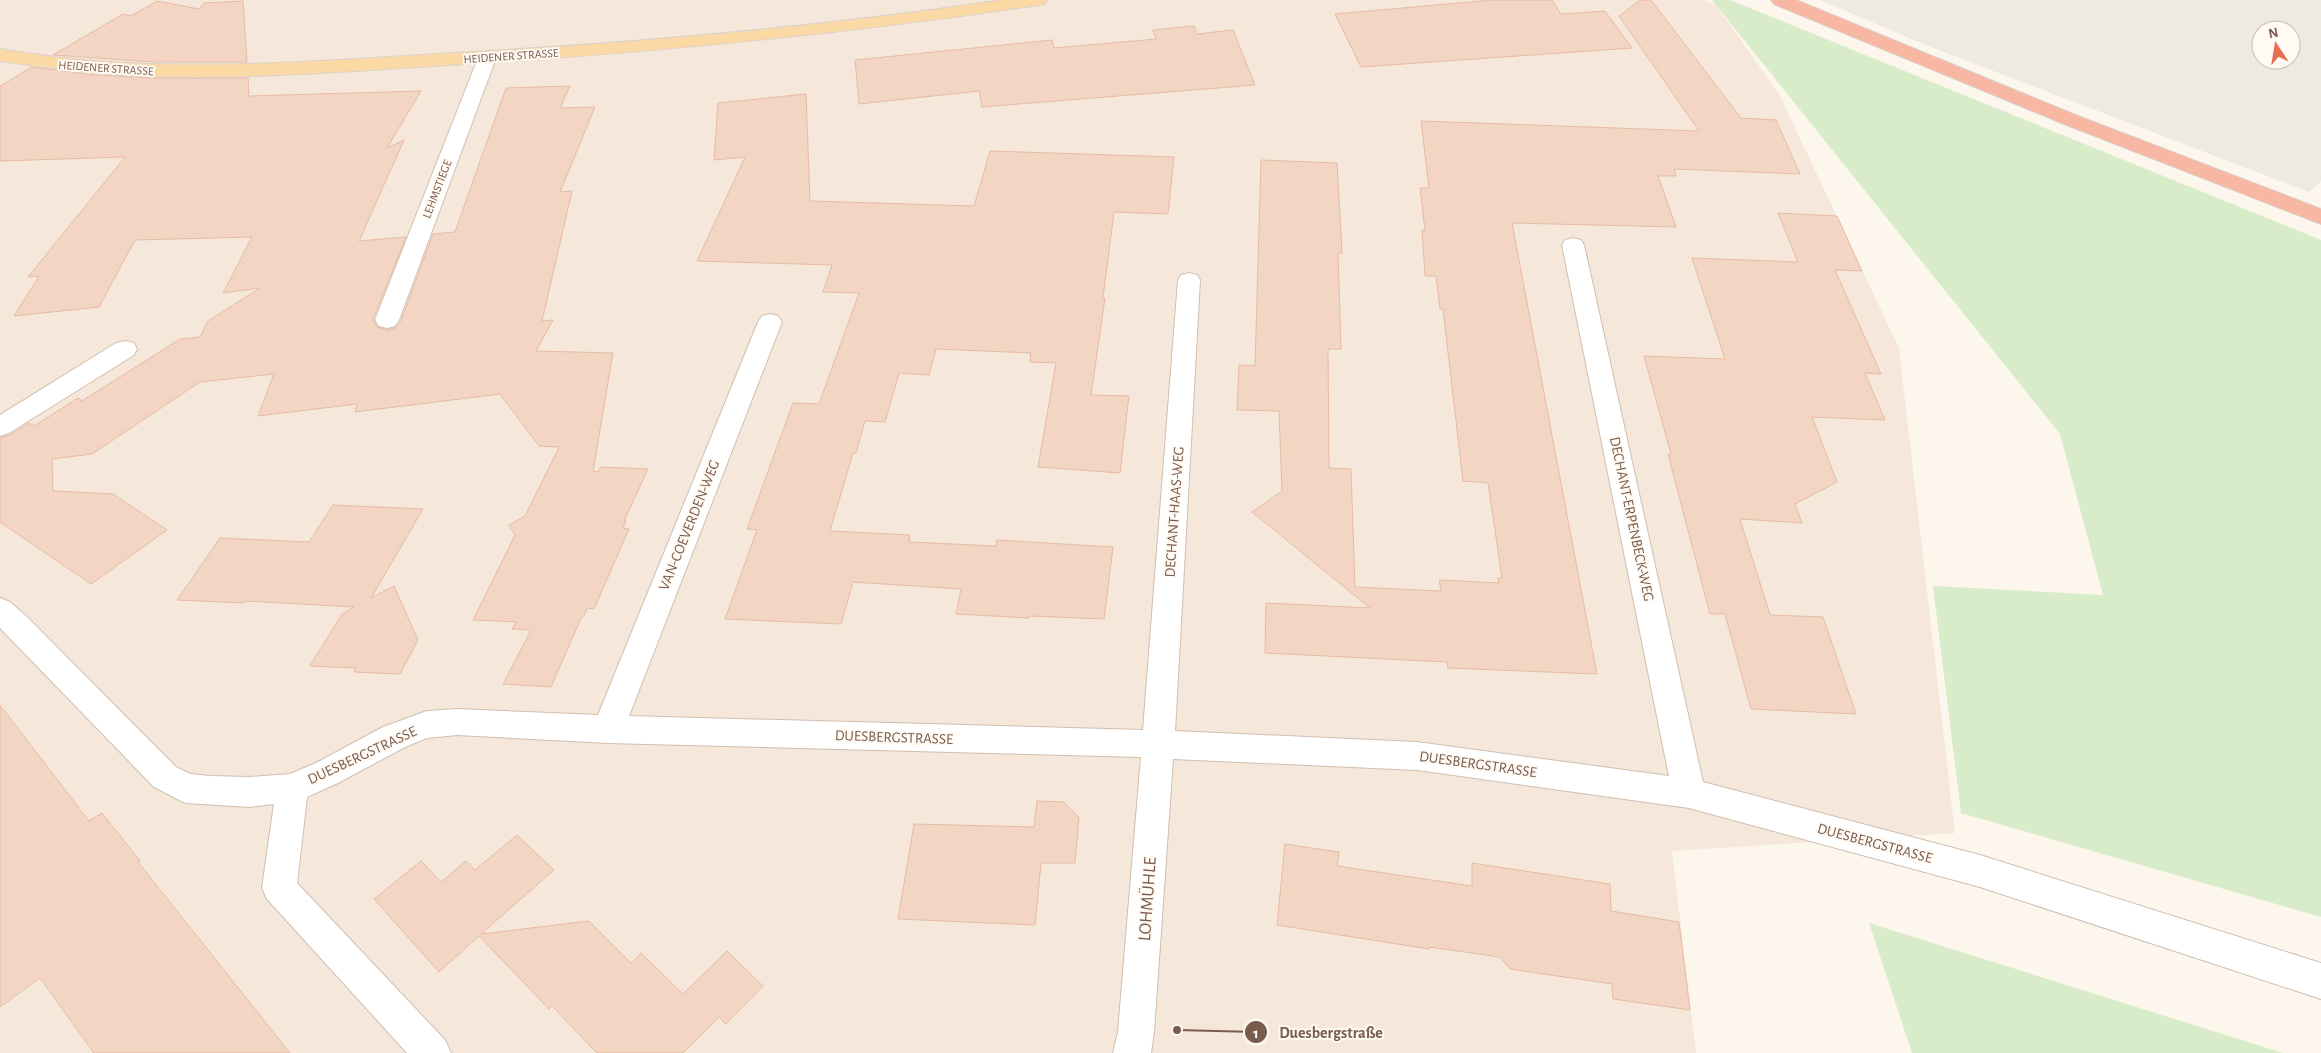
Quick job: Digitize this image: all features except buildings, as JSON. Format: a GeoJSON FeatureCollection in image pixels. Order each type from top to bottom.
{"type":"FeatureCollection","features":[{"type":"Feature","properties":{"kind":"highway"},"geometry":{"type":"LineString","coordinates":[[1780,0],[2071,120],[2321,217]]}},
{"type":"Feature","properties":{"kind":"main road","name":"HEIDENER STRASSE"},"geometry":{"type":"LineString","coordinates":[[0,55],[46,64],[156,71],[226,72],[487,58],[675,45],[918,18],[1038,0]]}},
{"type":"Feature","properties":{"kind":"street","name":"LEHMSTIEGE"},"geometry":{"type":"LineString","coordinates":[[387,320],[487,58]]}},
{"type":"Feature","properties":{"kind":"street","name":"DECHANT-ERPENBECK-WEG"},"geometry":{"type":"LineString","coordinates":[[1573,245],[1688,793]]}},
{"type":"Feature","properties":{"kind":"street","name":"DECHANT-HAAS-WEG"},"geometry":{"type":"LineString","coordinates":[[1158,744],[1189,280]]}},
{"type":"Feature","properties":{"kind":"street","name":"VAN-COEVERDEN-WEG"},"geometry":{"type":"LineString","coordinates":[[608,729],[770,322]]}},
{"type":"Feature","properties":{"kind":"street"},"geometry":{"type":"LineString","coordinates":[[0,427],[125,349]]}},
{"type":"Feature","properties":{"kind":"street","name":"DUESBERGSTRASSE"},"geometry":{"type":"LineString","coordinates":[[0,610],[18,625],[165,777],[185,788],[249,792],[292,788],[326,773],[394,737],[427,725],[486,722],[608,729],[1158,744],[1417,756],[1688,793],[1980,871],[2321,981]]}},
{"type":"Feature","properties":{"kind":"street","name":"LOHMÜHLE"},"geometry":{"type":"LineString","coordinates":[[1132,1053],[1137,1022],[1158,744]]}},
{"type":"Feature","properties":{"kind":"street","name":"DUESBERGSTRASSE"},"geometry":{"type":"LineString","coordinates":[[292,788],[279,888],[432,1053]]}},
{"type":"Feature","properties":{"kind":"shaded area"},"geometry":{"type":"Polygon","coordinates":[[[0,0],[1701,0],[1716,5],[1779,94],[1899,348],[1955,833],[1672,851],[1696,1053],[0,1053],[0,0]]]}},
{"type":"Feature","properties":{"kind":"shaded area"},"geometry":{"type":"Polygon","coordinates":[[[1820,0],[2321,0],[2321,181],[2309,192],[1923,44],[1820,0]]]}},
{"type":"Feature","properties":{"kind":"green space"},"geometry":{"type":"Polygon","coordinates":[[[1712,0],[1730,0],[2321,240],[2321,917],[1961,813],[1933,586],[2103,595],[2060,434],[1712,0]]]}},
{"type":"Feature","properties":{"kind":"green space"},"geometry":{"type":"Polygon","coordinates":[[[1869,923],[2283,1053],[1912,1053],[1869,923]]]}},
{"type":"Feature","properties":{"kind":"place","name":"Duesbergstraße"},"geometry":{"type":"Point","coordinates":[1177,1030]}}]}
